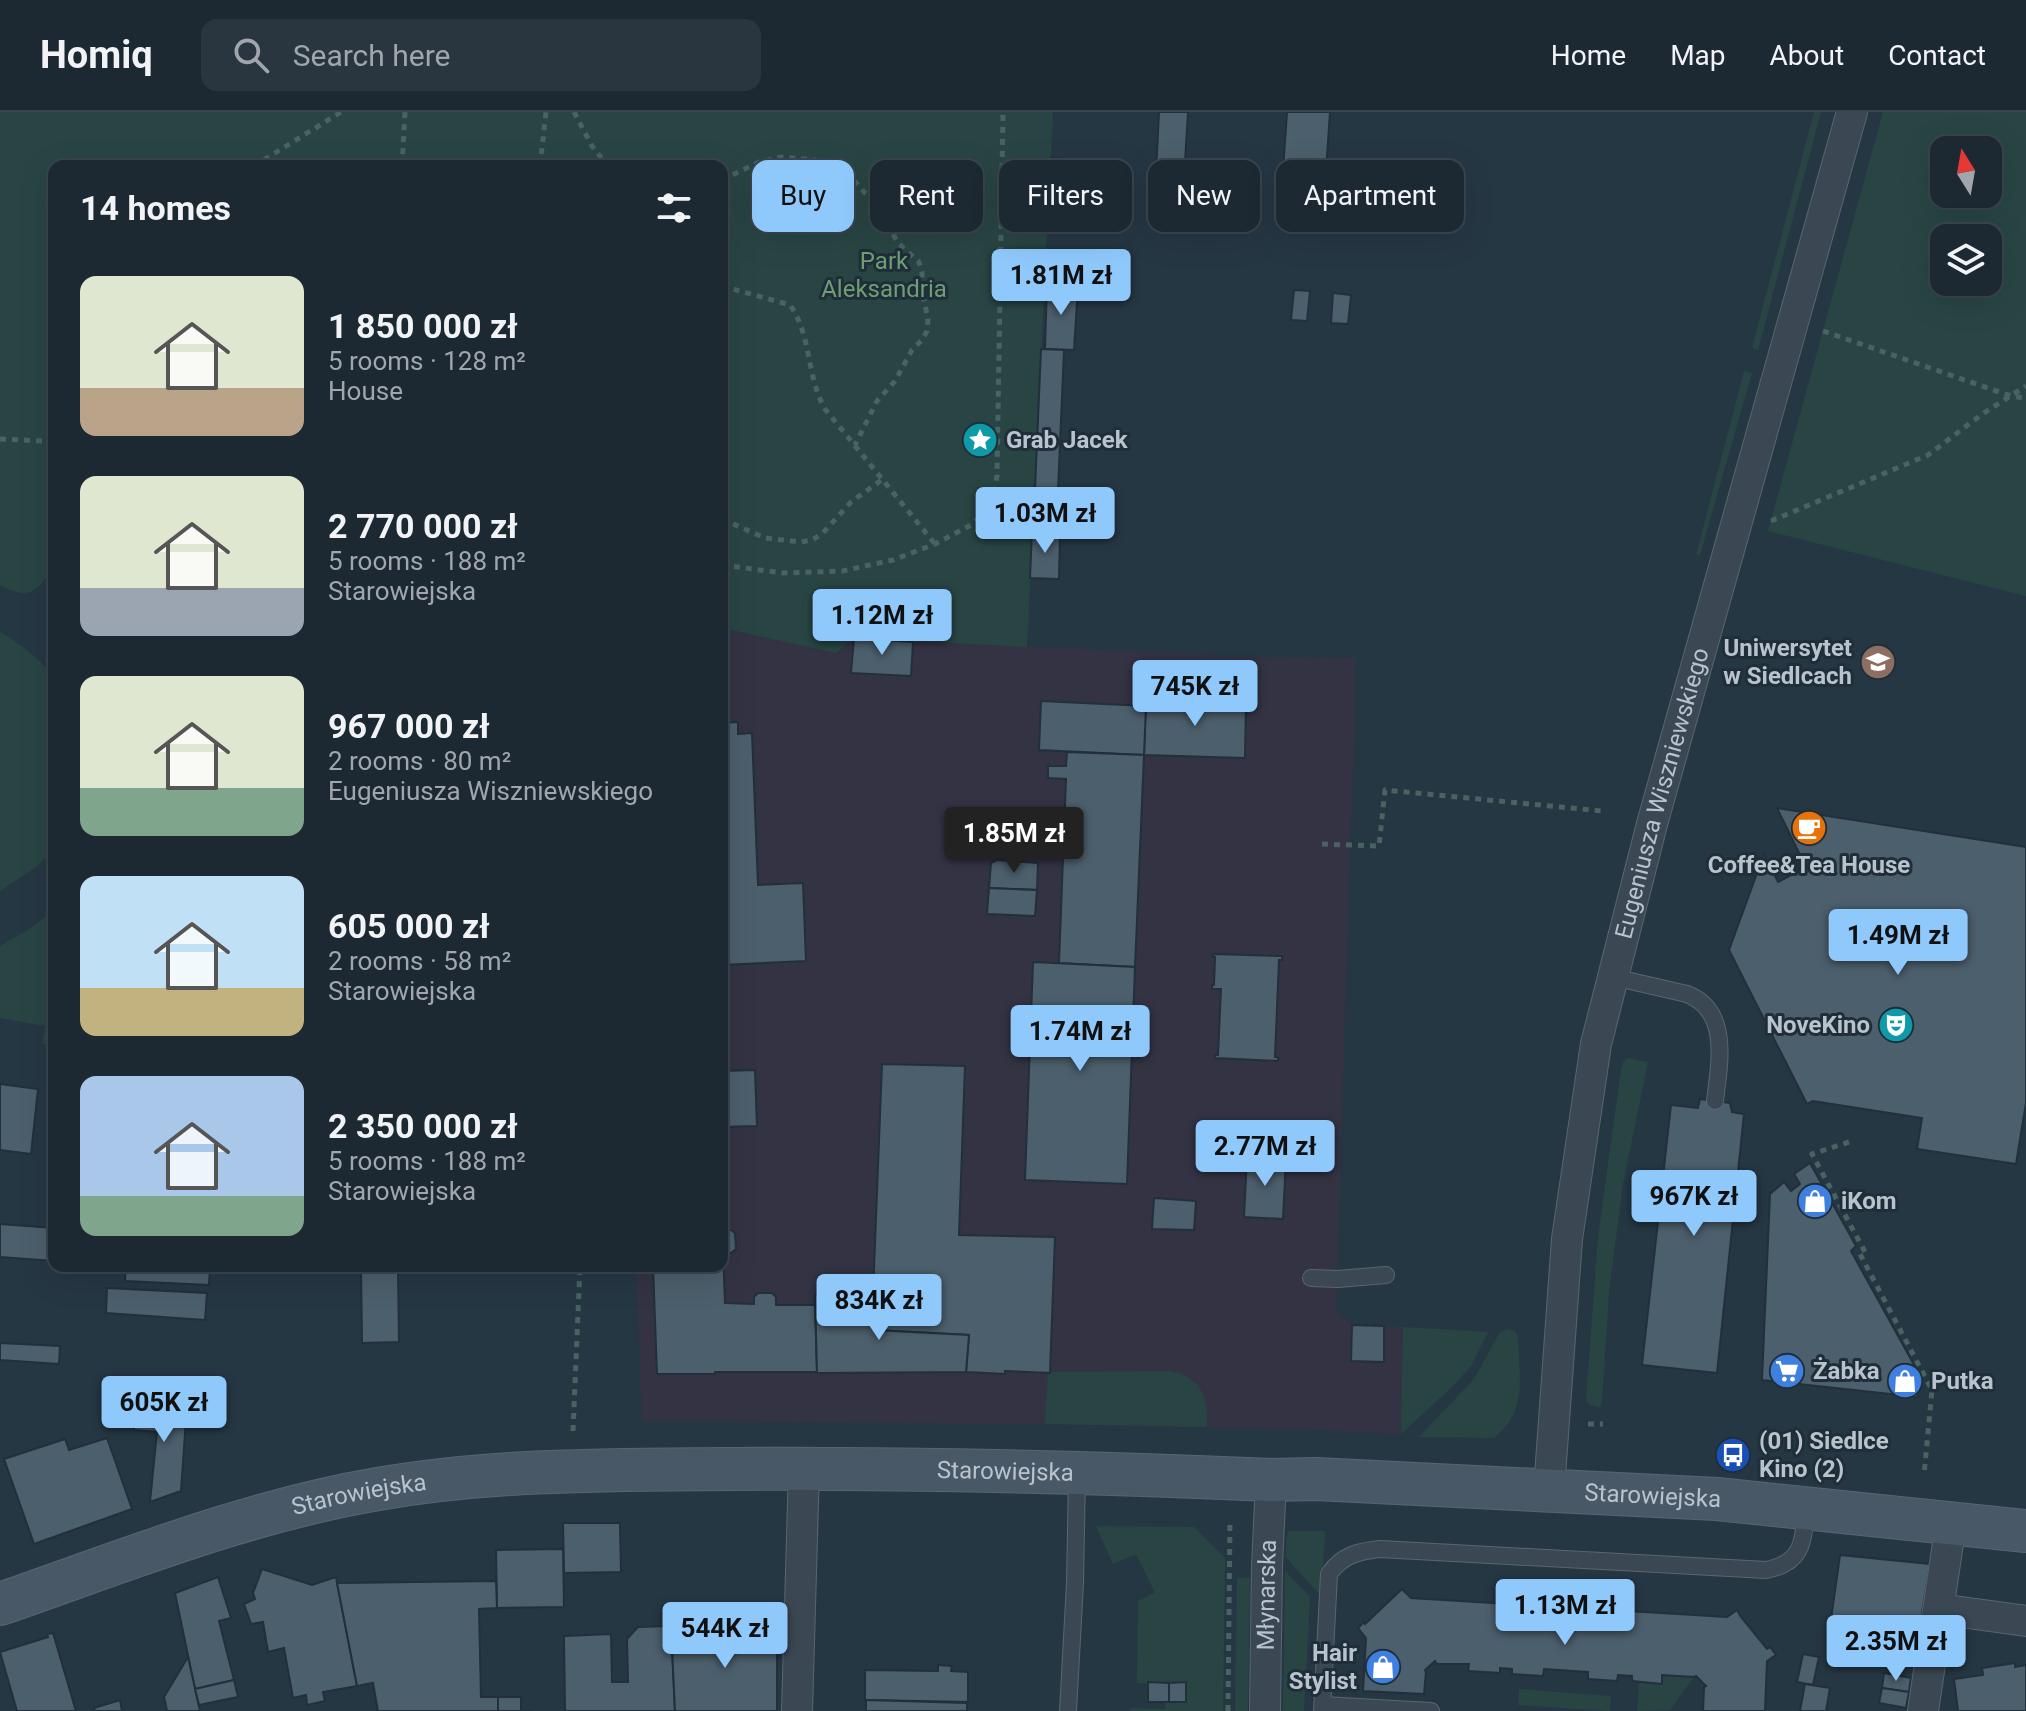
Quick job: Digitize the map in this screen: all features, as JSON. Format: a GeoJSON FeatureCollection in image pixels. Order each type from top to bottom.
{"type":"FeatureCollection","features":[{"type":"Feature","properties":{"kind":"main road","name":"Starowiejska"},"geometry":{"type":"LineString","coordinates":[[0,1604],[194,1536],[286,1510],[376,1489],[464,1476],[559,1471],[804,1468],[1316,1479],[1717,1499],[2026,1531]]}},
{"type":"Feature","properties":{"kind":"street","name":"Eugeniusza Wiszniewskiego"},"geometry":{"type":"LineString","coordinates":[[1549,1490],[1567,1239],[1596,1044],[1652,824],[1852,112]]}},
{"type":"Feature","properties":{"kind":"street"},"geometry":{"type":"LineString","coordinates":[[797,1711],[804,1468]]}},
{"type":"Feature","properties":{"kind":"street","name":"Młynarska"},"geometry":{"type":"LineString","coordinates":[[1265,1711],[1271,1480]]}},
{"type":"Feature","properties":{"kind":"street"},"geometry":{"type":"LineString","coordinates":[[1923,1711],[1951,1523]]}},
{"type":"Feature","properties":{"kind":"street"},"geometry":{"type":"LineString","coordinates":[[1939,1609],[2026,1621]]}},
{"type":"Feature","properties":{"kind":"lane"},"geometry":{"type":"LineString","coordinates":[[1613,977],[1687,994],[1705,1005],[1714,1020],[1721,1048],[1715,1101]]}},
{"type":"Feature","properties":{"kind":"lane"},"geometry":{"type":"LineString","coordinates":[[1311,1278],[1386,1275]]}},
{"type":"Feature","properties":{"kind":"lane"},"geometry":{"type":"LineString","coordinates":[[1068,1711],[1077,1474]]}},
{"type":"Feature","properties":{"kind":"lane"},"geometry":{"type":"LineString","coordinates":[[1431,1711],[1323,1708],[1329,1574],[1342,1559],[1360,1551],[1380,1549],[1766,1570],[1787,1564],[1796,1555],[1803,1541],[1807,1508]]}},
{"type":"Feature","properties":{"kind":"path"},"geometry":{"type":"LineString","coordinates":[[264,160],[341,112]]}},
{"type":"Feature","properties":{"kind":"path"},"geometry":{"type":"LineString","coordinates":[[402,160],[405,112]]}},
{"type":"Feature","properties":{"kind":"path"},"geometry":{"type":"LineString","coordinates":[[541,160],[546,112]]}},
{"type":"Feature","properties":{"kind":"path"},"geometry":{"type":"LineString","coordinates":[[574,112],[603,160]]}},
{"type":"Feature","properties":{"kind":"path"},"geometry":{"type":"LineString","coordinates":[[728,566],[783,573],[842,571],[893,560],[935,544],[971,525],[992,505],[997,476],[1003,112]]}},
{"type":"Feature","properties":{"kind":"path"},"geometry":{"type":"LineString","coordinates":[[728,177],[759,162],[782,157],[826,161],[841,166],[865,193],[888,207],[894,236],[919,262],[927,331],[904,362],[895,381],[877,401],[855,445]]}},
{"type":"Feature","properties":{"kind":"path"},"geometry":{"type":"LineString","coordinates":[[728,288],[790,305],[803,326],[809,366],[819,397],[935,544]]}},
{"type":"Feature","properties":{"kind":"path"},"geometry":{"type":"LineString","coordinates":[[1815,328],[2011,396],[2026,398]]}},
{"type":"Feature","properties":{"kind":"path"},"geometry":{"type":"LineString","coordinates":[[1762,525],[1928,455],[2026,386]]}},
{"type":"Feature","properties":{"kind":"path"},"geometry":{"type":"LineString","coordinates":[[0,439],[48,440]]}},
{"type":"Feature","properties":{"kind":"path"},"geometry":{"type":"LineString","coordinates":[[728,522],[765,538],[801,542],[812,540],[822,534],[851,502],[883,479]]}},
{"type":"Feature","properties":{"kind":"path"},"geometry":{"type":"LineString","coordinates":[[1322,844],[1379,846],[1385,790],[1602,811]]}},
{"type":"Feature","properties":{"kind":"path"},"geometry":{"type":"LineString","coordinates":[[1849,1142],[1812,1154],[1865,1252],[1860,1254],[1932,1390],[1924,1475]]}},
{"type":"Feature","properties":{"kind":"path"},"geometry":{"type":"LineString","coordinates":[[573,1432],[580,1272]]}},
{"type":"Feature","properties":{"kind":"path"},"geometry":{"type":"LineString","coordinates":[[1587,1424],[1603,1424]]}},
{"type":"Feature","properties":{"kind":"path"},"geometry":{"type":"LineString","coordinates":[[1228,1711],[1230,1519]]}},
{"type":"Feature","properties":{"kind":"shaded area"},"geometry":{"type":"Polygon","coordinates":[[[728,629],[836,653],[854,638],[1252,657],[1355,658],[1336,1312],[1352,1325],[1403,1327],[1401,1434],[1045,1424],[642,1421],[636,1272],[728,1272],[728,629]]]}},
{"type":"Feature","properties":{"kind":"green space","name":"Park Aleksandria"},"geometry":{"type":"Polygon","coordinates":[[[0,112],[1053,112],[1051,160],[999,160],[999,232],[1047,232],[1027,647],[854,638],[836,653],[728,629],[728,160],[48,160],[48,574],[33,591],[19,593],[0,585],[0,112]]]}},
{"type":"Feature","properties":{"kind":"green space"},"geometry":{"type":"Polygon","coordinates":[[[1814,112],[1821,112],[1758,350],[1752,348],[1814,112]]]}},
{"type":"Feature","properties":{"kind":"green space"},"geometry":{"type":"Polygon","coordinates":[[[1883,112],[2026,112],[2026,596],[1768,531],[1883,112]]]}},
{"type":"Feature","properties":{"kind":"green space"},"geometry":{"type":"Polygon","coordinates":[[[1744,371],[1752,373],[1700,555],[1696,555],[1744,371]]]}},
{"type":"Feature","properties":{"kind":"green space"},"geometry":{"type":"Polygon","coordinates":[[[0,632],[29,652],[48,671],[48,856],[0,891],[0,632]]]}},
{"type":"Feature","properties":{"kind":"green space"},"geometry":{"type":"Polygon","coordinates":[[[48,914],[48,1045],[42,1044],[45,1026],[0,1018],[0,946],[48,914]]]}},
{"type":"Feature","properties":{"kind":"green space"},"geometry":{"type":"Polygon","coordinates":[[[1627,1058],[1648,1062],[1623,1184],[1609,1292],[1600,1407],[1589,1405],[1586,1400],[1598,1237],[1621,1070],[1627,1058]]]}},
{"type":"Feature","properties":{"kind":"green space"},"geometry":{"type":"Polygon","coordinates":[[[1403,1327],[1488,1332],[1471,1366],[1401,1434],[1403,1327]]]}},
{"type":"Feature","properties":{"kind":"green space"},"geometry":{"type":"Polygon","coordinates":[[[1507,1329],[1515,1331],[1518,1338],[1520,1380],[1517,1405],[1505,1428],[1494,1438],[1419,1437],[1474,1379],[1500,1332],[1507,1329]]]}},
{"type":"Feature","properties":{"kind":"green space"},"geometry":{"type":"Polygon","coordinates":[[[1168,1371],[1188,1378],[1200,1389],[1206,1406],[1207,1427],[1045,1424],[1048,1372],[1168,1371]]]}},
{"type":"Feature","properties":{"kind":"green space"},"geometry":{"type":"Polygon","coordinates":[[[1096,1526],[1194,1527],[1225,1558],[1223,1711],[1131,1711],[1130,1708],[1165,1709],[1165,1702],[1186,1702],[1186,1683],[1137,1683],[1138,1601],[1155,1593],[1136,1554],[1113,1564],[1096,1526]]]}},
{"type":"Feature","properties":{"kind":"green space"},"geometry":{"type":"Polygon","coordinates":[[[1288,1531],[1325,1531],[1322,1593],[1317,1592],[1286,1557],[1288,1531]]]}},
{"type":"Feature","properties":{"kind":"green space"},"geometry":{"type":"Polygon","coordinates":[[[1285,1571],[1310,1597],[1304,1711],[1283,1711],[1285,1571]]]}},
{"type":"Feature","properties":{"kind":"green space"},"geometry":{"type":"Polygon","coordinates":[[[1237,1578],[1250,1578],[1248,1711],[1235,1711],[1237,1578]]]}},
{"type":"Feature","properties":{"kind":"green space"},"geometry":{"type":"Polygon","coordinates":[[[1662,1675],[1694,1677],[1670,1710],[1637,1711],[1639,1682],[1661,1684],[1662,1675]]]}},
{"type":"Feature","properties":{"kind":"green space"},"geometry":{"type":"Polygon","coordinates":[[[1519,1689],[1611,1696],[1610,1711],[1518,1705],[1519,1689]]]}},
{"type":"Feature","properties":{"kind":"building"},"geometry":{"type":"Polygon","coordinates":[[[1159,112],[1188,112],[1185,160],[1157,160],[1159,112]]]}},
{"type":"Feature","properties":{"kind":"building"},"geometry":{"type":"Polygon","coordinates":[[[1287,112],[1330,112],[1327,160],[1284,160],[1287,112]]]}},
{"type":"Feature","properties":{"kind":"building"},"geometry":{"type":"Polygon","coordinates":[[[1047,284],[1078,286],[1074,350],[1045,349],[1047,284]]]}},
{"type":"Feature","properties":{"kind":"building"},"geometry":{"type":"Polygon","coordinates":[[[1294,290],[1310,291],[1307,321],[1291,320],[1294,290]]]}},
{"type":"Feature","properties":{"kind":"building"},"geometry":{"type":"Polygon","coordinates":[[[1333,293],[1351,295],[1348,324],[1331,323],[1333,293]]]}},
{"type":"Feature","properties":{"kind":"building"},"geometry":{"type":"Polygon","coordinates":[[[1041,349],[1064,350],[1058,491],[1035,489],[1041,349]]]}},
{"type":"Feature","properties":{"kind":"building"},"geometry":{"type":"Polygon","coordinates":[[[1032,531],[1060,532],[1059,579],[1030,578],[1032,531]]]}},
{"type":"Feature","properties":{"kind":"building"},"geometry":{"type":"Polygon","coordinates":[[[854,638],[913,642],[911,676],[851,673],[854,638]]]}},
{"type":"Feature","properties":{"kind":"building"},"geometry":{"type":"Polygon","coordinates":[[[1146,697],[1246,701],[1245,758],[1144,755],[1146,697]]]}},
{"type":"Feature","properties":{"kind":"building"},"geometry":{"type":"Polygon","coordinates":[[[1041,701],[1146,706],[1144,755],[1039,750],[1041,701]]]}},
{"type":"Feature","properties":{"kind":"building"},"geometry":{"type":"Polygon","coordinates":[[[738,722],[738,734],[752,733],[758,885],[803,883],[806,961],[728,965],[728,723],[738,722]]]}},
{"type":"Feature","properties":{"kind":"building"},"geometry":{"type":"Polygon","coordinates":[[[1067,752],[1144,755],[1135,967],[1059,963],[1066,779],[1048,778],[1048,766],[1066,766],[1067,752]]]}},
{"type":"Feature","properties":{"kind":"building","name":"NoveKino"},"geometry":{"type":"Polygon","coordinates":[[[1777,808],[2026,847],[2026,1103],[2016,1164],[1917,1149],[1922,1118],[1813,1101],[1807,1104],[1729,950],[1764,854],[1778,882],[1806,867],[1777,808]]]}},
{"type":"Feature","properties":{"kind":"building"},"geometry":{"type":"Polygon","coordinates":[[[997,860],[1038,863],[1037,890],[989,888],[991,863],[997,860]]]}},
{"type":"Feature","properties":{"kind":"building"},"geometry":{"type":"Polygon","coordinates":[[[989,888],[1037,890],[1035,916],[987,914],[989,888]]]}},
{"type":"Feature","properties":{"kind":"building"},"geometry":{"type":"Polygon","coordinates":[[[1213,954],[1282,956],[1279,960],[1275,1057],[1278,1061],[1215,1058],[1218,1055],[1221,989],[1212,989],[1213,954]]]}},
{"type":"Feature","properties":{"kind":"building"},"geometry":{"type":"Polygon","coordinates":[[[1033,962],[1135,967],[1127,1184],[1025,1180],[1033,962]]]}},
{"type":"Feature","properties":{"kind":"building"},"geometry":{"type":"Polygon","coordinates":[[[882,1064],[965,1066],[959,1235],[1055,1237],[1050,1373],[966,1372],[969,1335],[875,1330],[876,1294],[873,1294],[882,1064]]]}},
{"type":"Feature","properties":{"kind":"building"},"geometry":{"type":"Polygon","coordinates":[[[755,1070],[757,1126],[728,1127],[728,1071],[755,1070]]]}},
{"type":"Feature","properties":{"kind":"building"},"geometry":{"type":"Polygon","coordinates":[[[0,1084],[38,1089],[31,1154],[0,1150],[0,1084]]]}},
{"type":"Feature","properties":{"kind":"building"},"geometry":{"type":"Polygon","coordinates":[[[1700,1099],[1730,1103],[1732,1112],[1744,1114],[1717,1373],[1642,1365],[1671,1105],[1698,1108],[1700,1099]]]}},
{"type":"Feature","properties":{"kind":"building"},"geometry":{"type":"Polygon","coordinates":[[[1247,1157],[1286,1159],[1283,1219],[1244,1217],[1247,1157]]]}},
{"type":"Feature","properties":{"kind":"building"},"geometry":{"type":"Polygon","coordinates":[[[1810,1163],[1856,1246],[1851,1251],[1918,1372],[1918,1397],[1762,1380],[1770,1194],[1784,1182],[1791,1191],[1800,1184],[1794,1174],[1810,1163]]]}},
{"type":"Feature","properties":{"kind":"building"},"geometry":{"type":"Polygon","coordinates":[[[1154,1198],[1196,1201],[1194,1230],[1152,1229],[1154,1198]]]}},
{"type":"Feature","properties":{"kind":"building"},"geometry":{"type":"Polygon","coordinates":[[[0,1224],[48,1228],[48,1261],[0,1257],[0,1224]]]}},
{"type":"Feature","properties":{"kind":"building"},"geometry":{"type":"Polygon","coordinates":[[[728,1230],[735,1233],[736,1249],[728,1253],[728,1230]]]}},
{"type":"Feature","properties":{"kind":"building"},"geometry":{"type":"Polygon","coordinates":[[[126,1272],[210,1272],[209,1285],[125,1281],[126,1272]]]}},
{"type":"Feature","properties":{"kind":"building"},"geometry":{"type":"Polygon","coordinates":[[[361,1272],[398,1272],[399,1342],[362,1343],[361,1272]]]}},
{"type":"Feature","properties":{"kind":"building"},"geometry":{"type":"Polygon","coordinates":[[[653,1272],[724,1272],[725,1303],[754,1304],[758,1293],[772,1293],[776,1297],[776,1305],[815,1305],[817,1372],[657,1374],[653,1272]]]}},
{"type":"Feature","properties":{"kind":"building"},"geometry":{"type":"Polygon","coordinates":[[[107,1288],[207,1293],[205,1320],[106,1313],[107,1288]]]}},
{"type":"Feature","properties":{"kind":"building"},"geometry":{"type":"Polygon","coordinates":[[[876,1294],[875,1330],[969,1335],[966,1372],[817,1373],[815,1295],[876,1294]]]}},
{"type":"Feature","properties":{"kind":"building"},"geometry":{"type":"Polygon","coordinates":[[[1352,1325],[1384,1326],[1384,1362],[1351,1361],[1352,1325]]]}},
{"type":"Feature","properties":{"kind":"building"},"geometry":{"type":"Polygon","coordinates":[[[0,1343],[60,1346],[59,1364],[0,1360],[0,1343]]]}},
{"type":"Feature","properties":{"kind":"building"},"geometry":{"type":"Polygon","coordinates":[[[136,1401],[187,1405],[181,1491],[150,1502],[157,1432],[134,1430],[136,1401]]]}},
{"type":"Feature","properties":{"kind":"building"},"geometry":{"type":"Polygon","coordinates":[[[107,1438],[132,1509],[34,1544],[4,1459],[65,1439],[69,1450],[107,1438]]]}},
{"type":"Feature","properties":{"kind":"building"},"geometry":{"type":"Polygon","coordinates":[[[563,1523],[620,1523],[621,1572],[564,1573],[563,1523]]]}},
{"type":"Feature","properties":{"kind":"building"},"geometry":{"type":"Polygon","coordinates":[[[563,1549],[564,1607],[497,1608],[496,1550],[563,1549]]]}},
{"type":"Feature","properties":{"kind":"building"},"geometry":{"type":"Polygon","coordinates":[[[1840,1555],[1930,1564],[1919,1631],[1901,1627],[1900,1634],[1847,1626],[1848,1621],[1831,1619],[1840,1555]]]}},
{"type":"Feature","properties":{"kind":"building"},"geometry":{"type":"Polygon","coordinates":[[[262,1569],[312,1585],[336,1577],[357,1686],[323,1692],[325,1701],[307,1705],[306,1695],[293,1698],[284,1648],[268,1652],[263,1622],[251,1624],[244,1604],[255,1599],[253,1593],[262,1569]]]}},
{"type":"Feature","properties":{"kind":"building"},"geometry":{"type":"Polygon","coordinates":[[[218,1577],[231,1618],[219,1621],[234,1680],[195,1689],[175,1593],[218,1577]]]}},
{"type":"Feature","properties":{"kind":"building"},"geometry":{"type":"Polygon","coordinates":[[[496,1581],[497,1608],[479,1609],[481,1697],[498,1697],[498,1711],[378,1711],[373,1683],[357,1686],[337,1583],[496,1581]]]}},
{"type":"Feature","properties":{"kind":"building"},"geometry":{"type":"Polygon","coordinates":[[[1402,1589],[1411,1598],[1727,1617],[1737,1610],[1767,1649],[1770,1647],[1776,1655],[1767,1661],[1765,1711],[1703,1711],[1706,1686],[1696,1676],[1662,1675],[1662,1684],[1632,1681],[1632,1676],[1618,1675],[1617,1681],[1588,1679],[1588,1672],[1544,1669],[1543,1676],[1512,1674],[1512,1669],[1500,1668],[1500,1673],[1468,1671],[1469,1664],[1437,1664],[1435,1661],[1425,1670],[1424,1694],[1363,1691],[1366,1638],[1358,1628],[1402,1589]]]}},
{"type":"Feature","properties":{"kind":"building"},"geometry":{"type":"Polygon","coordinates":[[[671,1626],[675,1711],[565,1711],[564,1636],[611,1634],[612,1682],[628,1682],[627,1639],[638,1627],[671,1626]]]}},
{"type":"Feature","properties":{"kind":"building"},"geometry":{"type":"Polygon","coordinates":[[[671,1626],[706,1626],[724,1645],[743,1627],[777,1627],[777,1711],[675,1711],[671,1626]]]}},
{"type":"Feature","properties":{"kind":"building"},"geometry":{"type":"Polygon","coordinates":[[[53,1633],[76,1711],[17,1711],[0,1652],[53,1633]]]}},
{"type":"Feature","properties":{"kind":"building"},"geometry":{"type":"Polygon","coordinates":[[[1803,1654],[1819,1657],[1813,1685],[1797,1682],[1803,1654]]]}},
{"type":"Feature","properties":{"kind":"building"},"geometry":{"type":"Polygon","coordinates":[[[188,1657],[200,1711],[167,1711],[164,1697],[188,1657]]]}},
{"type":"Feature","properties":{"kind":"building"},"geometry":{"type":"Polygon","coordinates":[[[2015,1663],[2015,1667],[2026,1665],[2026,1711],[1958,1711],[1954,1679],[1983,1675],[1982,1668],[2015,1663]]]}},
{"type":"Feature","properties":{"kind":"building"},"geometry":{"type":"Polygon","coordinates":[[[938,1665],[952,1666],[951,1671],[968,1672],[968,1702],[865,1700],[865,1670],[938,1671],[938,1665]]]}},
{"type":"Feature","properties":{"kind":"building"},"geometry":{"type":"Polygon","coordinates":[[[1884,1673],[1911,1678],[1909,1692],[1882,1688],[1884,1673]]]}},
{"type":"Feature","properties":{"kind":"building"},"geometry":{"type":"Polygon","coordinates":[[[234,1680],[238,1697],[199,1705],[195,1689],[234,1680]]]}},
{"type":"Feature","properties":{"kind":"building"},"geometry":{"type":"Polygon","coordinates":[[[1148,1682],[1169,1683],[1169,1702],[1148,1702],[1148,1682]]]}},
{"type":"Feature","properties":{"kind":"building"},"geometry":{"type":"Polygon","coordinates":[[[1186,1682],[1186,1702],[1169,1702],[1169,1683],[1186,1682]]]}},
{"type":"Feature","properties":{"kind":"building"},"geometry":{"type":"Polygon","coordinates":[[[1805,1684],[1830,1688],[1826,1711],[1800,1711],[1805,1684]]]}},
{"type":"Feature","properties":{"kind":"building"},"geometry":{"type":"Polygon","coordinates":[[[1882,1688],[1909,1692],[1906,1708],[1879,1703],[1882,1688]]]}},
{"type":"Feature","properties":{"kind":"building"},"geometry":{"type":"Polygon","coordinates":[[[498,1697],[521,1697],[521,1711],[498,1711],[498,1697]]]}},
{"type":"Feature","properties":{"kind":"building"},"geometry":{"type":"Polygon","coordinates":[[[120,1700],[122,1711],[95,1711],[94,1708],[120,1700]]]}},
{"type":"Feature","properties":{"kind":"building"},"geometry":{"type":"Polygon","coordinates":[[[866,1700],[967,1703],[967,1711],[866,1711],[866,1700]]]}},
{"type":"Feature","properties":{"kind":"place","name":"Grab Jacek"},"geometry":{"type":"Point","coordinates":[980,440]}},
{"type":"Feature","properties":{"kind":"place","name":"Uniwersytet w Siedlcach"},"geometry":{"type":"Point","coordinates":[1878,662]}},
{"type":"Feature","properties":{"kind":"place","name":"Coffee&Tea House"},"geometry":{"type":"Point","coordinates":[1809,828]}},
{"type":"Feature","properties":{"kind":"place","name":"NoveKino"},"geometry":{"type":"Point","coordinates":[1896,1025]}},
{"type":"Feature","properties":{"kind":"place","name":"iKom"},"geometry":{"type":"Point","coordinates":[1815,1201]}},
{"type":"Feature","properties":{"kind":"place","name":"Żabka"},"geometry":{"type":"Point","coordinates":[1787,1371]}},
{"type":"Feature","properties":{"kind":"place","name":"Putka"},"geometry":{"type":"Point","coordinates":[1905,1381]}},
{"type":"Feature","properties":{"kind":"place","name":"(01) Siedlce Kino (2)"},"geometry":{"type":"Point","coordinates":[1733,1455]}},
{"type":"Feature","properties":{"kind":"place","name":"Hair Stylist"},"geometry":{"type":"Point","coordinates":[1383,1667]}}]}
